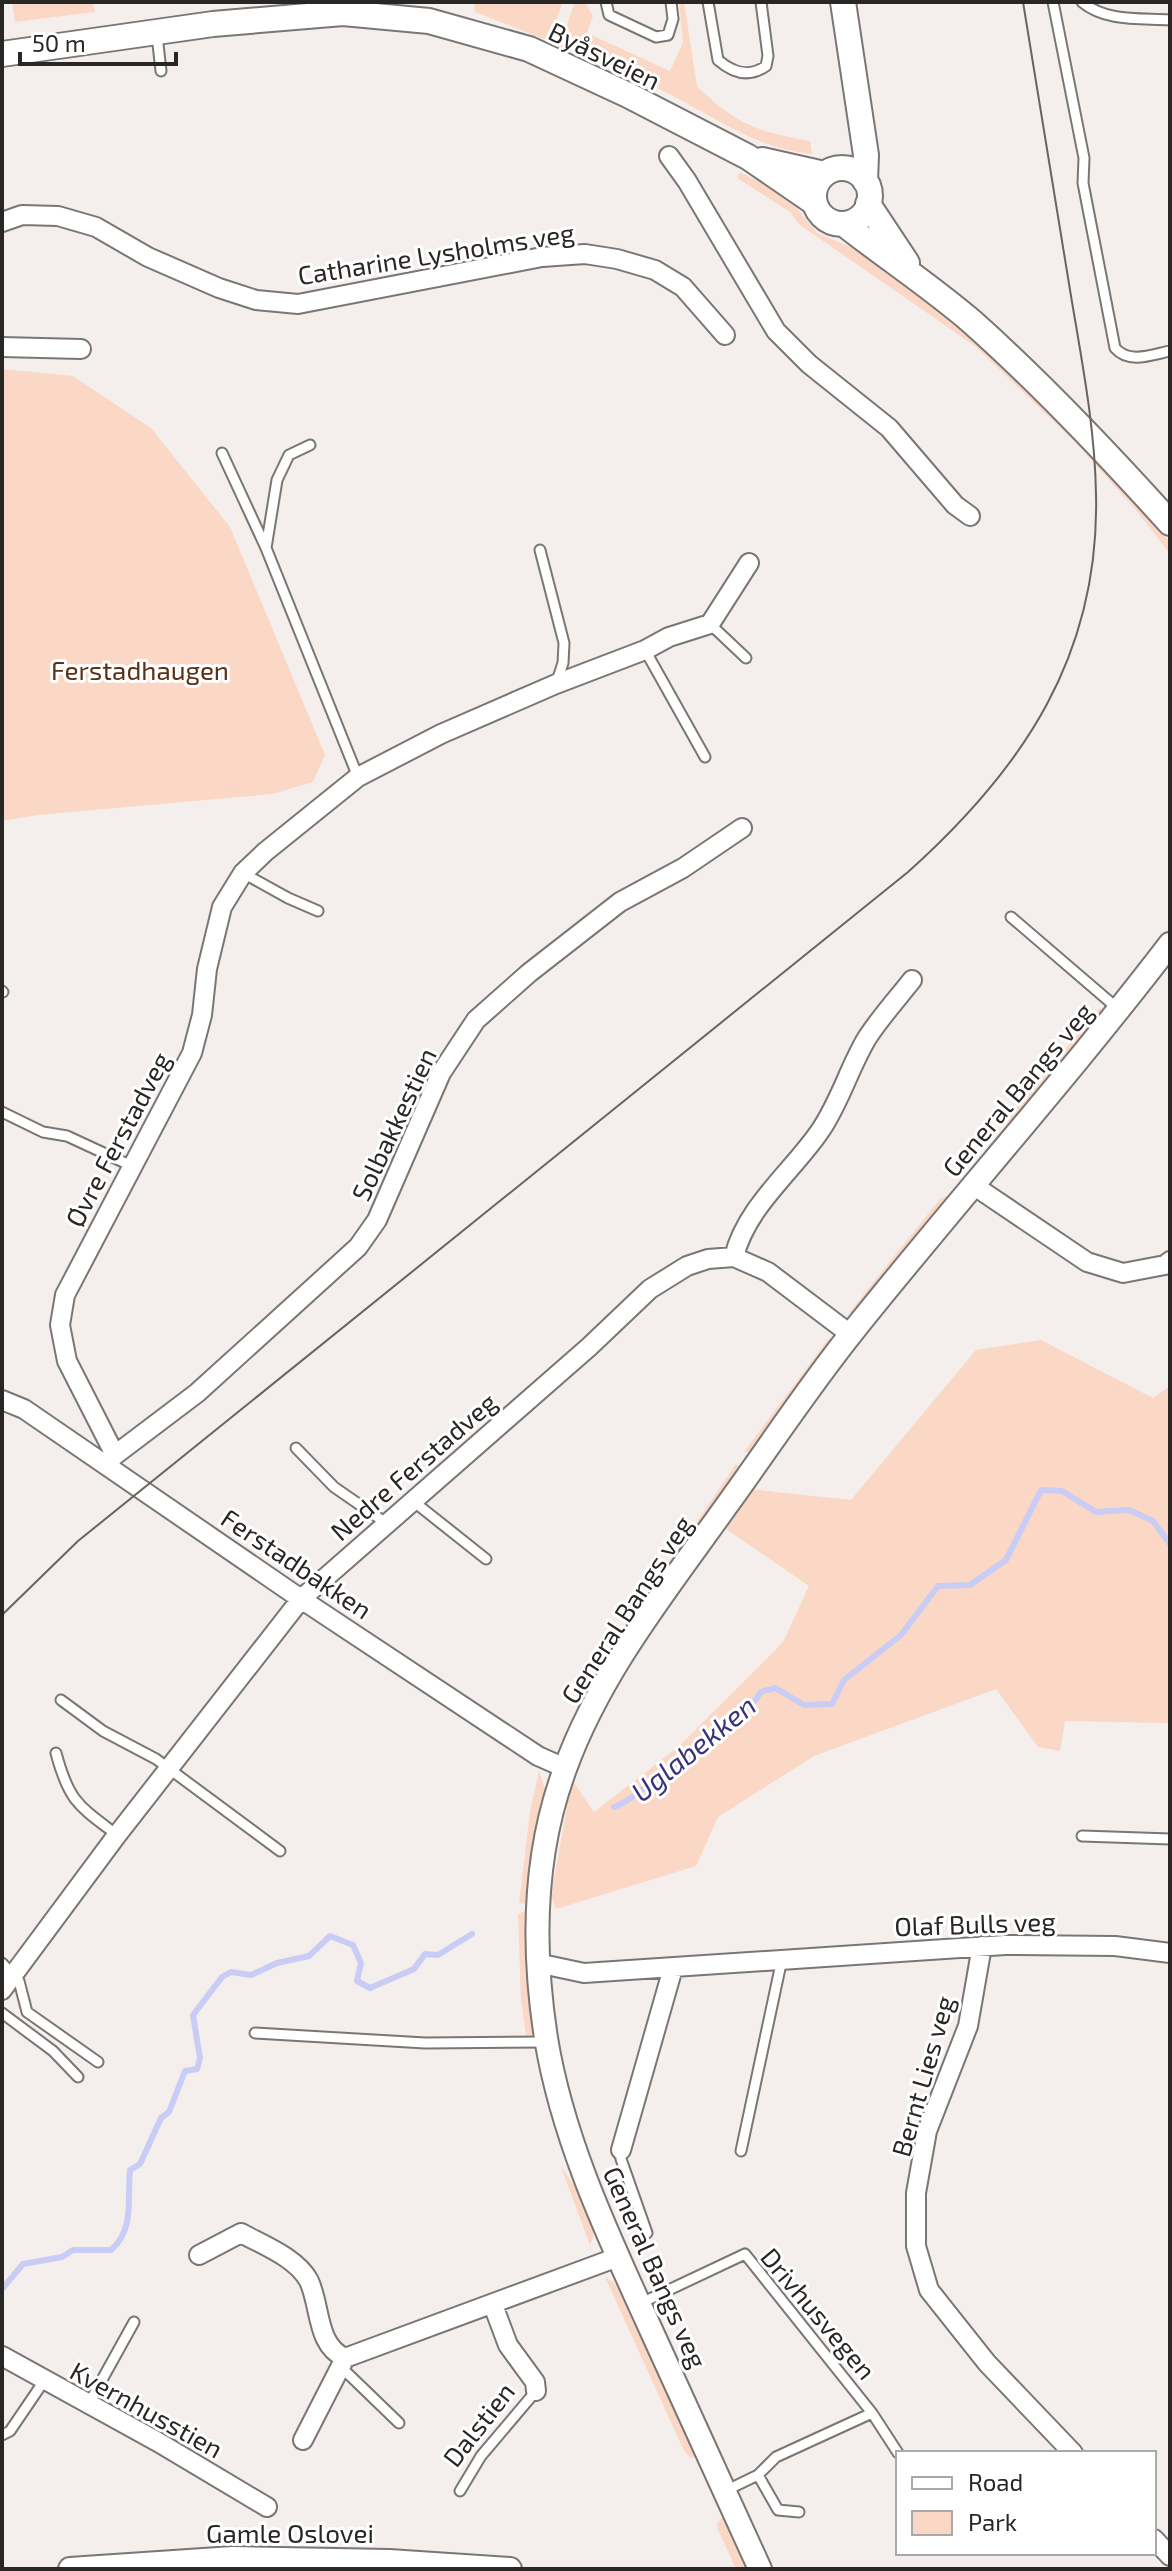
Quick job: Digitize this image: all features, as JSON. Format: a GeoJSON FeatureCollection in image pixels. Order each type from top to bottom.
{"type":"FeatureCollection","features":[{"type":"Feature","properties":{"kind":"main road"},"geometry":{"type":"LineString","coordinates":[[843,2],[866,155],[867,193],[859,218],[844,224]]}},
{"type":"Feature","properties":{"kind":"main road","name":"Byåsveien"},"geometry":{"type":"LineString","coordinates":[[2,54],[342,7],[429,21],[529,49],[628,95],[748,157],[815,203]]}},
{"type":"Feature","properties":{"kind":"main road"},"geometry":{"type":"LineString","coordinates":[[857,103],[844,148],[830,171],[817,182],[814,192],[815,203],[826,218],[844,224],[915,275],[972,322],[1083,429],[1170,523]]}},
{"type":"Feature","properties":{"kind":"main road","name":"Byåsveien"},"geometry":{"type":"LineString","coordinates":[[748,157],[830,171]]}},
{"type":"Feature","properties":{"kind":"main road"},"geometry":{"type":"LineString","coordinates":[[830,171],[852,170],[915,275]]}},
{"type":"Feature","properties":{"kind":"street"},"geometry":{"type":"LineString","coordinates":[[669,156],[776,331],[809,364],[889,428],[955,505],[970,516]]}},
{"type":"Feature","properties":{"kind":"street","name":"Catharine Lysholms veg"},"geometry":{"type":"LineString","coordinates":[[2,222],[22,215],[58,216],[96,227],[148,257],[219,288],[256,300],[298,304],[542,257],[595,255],[655,270],[674,282],[725,335]]}},
{"type":"Feature","properties":{"kind":"street"},"geometry":{"type":"LineString","coordinates":[[2,347],[81,349]]}},
{"type":"Feature","properties":{"kind":"street"},"geometry":{"type":"LineString","coordinates":[[710,624],[749,563]]}},
{"type":"Feature","properties":{"kind":"street","name":"Øvre Ferstadveg"},"geometry":{"type":"LineString","coordinates":[[111,1460],[67,1361],[60,1325],[65,1295],[192,1053],[222,907],[243,873],[358,777],[441,734],[556,684],[645,650],[669,637],[710,624]]}},
{"type":"Feature","properties":{"kind":"street","name":"Solbakkestien"},"geometry":{"type":"LineString","coordinates":[[111,1460],[197,1393],[358,1247],[377,1220],[441,1073],[476,1020],[529,973],[620,902],[683,868],[742,828]]}},
{"type":"Feature","properties":{"kind":"street","name":"General Bangs veg"},"geometry":{"type":"LineString","coordinates":[[760,2569],[618,2257],[580,2165],[558,2089],[547,2042],[537,1963],[537,1908],[543,1857],[565,1768],[593,1707],[666,1589],[850,1334],[1119,1010],[1170,944]]}},
{"type":"Feature","properties":{"kind":"street"},"geometry":{"type":"LineString","coordinates":[[850,1334],[768,1272],[734,1257],[739,1238],[771,1191],[819,1133],[837,1104],[867,1038],[912,980]]}},
{"type":"Feature","properties":{"kind":"street"},"geometry":{"type":"LineString","coordinates":[[973,1185],[1087,1262],[1123,1273],[1165,1265],[1170,1261]]}},
{"type":"Feature","properties":{"kind":"street","name":"Nedre Ferstadveg"},"geometry":{"type":"LineString","coordinates":[[2,1990],[8,1968],[117,1835],[301,1599],[589,1347],[650,1289],[687,1266],[708,1259],[734,1257]]}},
{"type":"Feature","properties":{"kind":"street","name":"Ferstadbakken"},"geometry":{"type":"LineString","coordinates":[[2,1400],[24,1409],[111,1460],[301,1599],[538,1756],[565,1768]]}},
{"type":"Feature","properties":{"kind":"street","name":"Olaf Bulls veg"},"geometry":{"type":"LineString","coordinates":[[537,1963],[584,1973],[982,1946],[1115,1946],[1170,1953]]}},
{"type":"Feature","properties":{"kind":"street","name":"Bernt Lies veg"},"geometry":{"type":"LineString","coordinates":[[982,1946],[968,2026],[927,2131],[916,2193],[916,2246],[929,2290],[987,2363],[1071,2451]]}},
{"type":"Feature","properties":{"kind":"street"},"geometry":{"type":"LineString","coordinates":[[621,2150],[673,1968]]}},
{"type":"Feature","properties":{"kind":"street"},"geometry":{"type":"LineString","coordinates":[[199,2255],[241,2233],[297,2265],[308,2280],[327,2344],[343,2363]]}},
{"type":"Feature","properties":{"kind":"street"},"geometry":{"type":"LineString","coordinates":[[303,2440],[343,2363],[618,2257]]}},
{"type":"Feature","properties":{"kind":"street","name":"Dalstien"},"geometry":{"type":"LineString","coordinates":[[493,2305],[508,2345],[535,2382],[536,2391]]}},
{"type":"Feature","properties":{"kind":"street","name":"Kvernhusstien"},"geometry":{"type":"LineString","coordinates":[[2,2356],[158,2442],[267,2507]]}},
{"type":"Feature","properties":{"kind":"street"},"geometry":{"type":"LineString","coordinates":[[1156,2541],[1170,2556]]}},
{"type":"Feature","properties":{"kind":"street","name":"Gamle Oslovei"},"geometry":{"type":"LineString","coordinates":[[70,2569],[233,2558],[389,2561],[510,2569]]}},
{"type":"Feature","properties":{"kind":"lane"},"geometry":{"type":"LineString","coordinates":[[606,2],[609,15],[656,37],[668,35],[673,19],[671,2]]}},
{"type":"Feature","properties":{"kind":"lane"},"geometry":{"type":"LineString","coordinates":[[708,2],[718,60],[736,72],[747,73],[758,72],[766,66],[768,56],[761,2]]}},
{"type":"Feature","properties":{"kind":"lane"},"geometry":{"type":"LineString","coordinates":[[1053,2],[1084,158],[1083,183],[1115,348],[1129,358],[1170,351]]}},
{"type":"Feature","properties":{"kind":"lane"},"geometry":{"type":"LineString","coordinates":[[1082,2],[1098,13],[1109,16],[1170,20]]}},
{"type":"Feature","properties":{"kind":"lane"},"geometry":{"type":"LineString","coordinates":[[156,32],[161,71]]}},
{"type":"Feature","properties":{"kind":"lane"},"geometry":{"type":"LineString","coordinates":[[266,548],[277,480],[289,455],[310,445]]}},
{"type":"Feature","properties":{"kind":"lane"},"geometry":{"type":"LineString","coordinates":[[222,453],[266,548],[358,777]]}},
{"type":"Feature","properties":{"kind":"lane"},"geometry":{"type":"LineString","coordinates":[[540,550],[564,643],[563,663],[556,684]]}},
{"type":"Feature","properties":{"kind":"lane"},"geometry":{"type":"LineString","coordinates":[[710,624],[746,658]]}},
{"type":"Feature","properties":{"kind":"lane"},"geometry":{"type":"LineString","coordinates":[[645,650],[705,757]]}},
{"type":"Feature","properties":{"kind":"lane"},"geometry":{"type":"LineString","coordinates":[[243,873],[318,911]]}},
{"type":"Feature","properties":{"kind":"lane","name":"General Bangs veg"},"geometry":{"type":"LineString","coordinates":[[1011,917],[1119,1010]]}},
{"type":"Feature","properties":{"kind":"lane"},"geometry":{"type":"LineString","coordinates":[[2,1112],[43,1132],[67,1136],[134,1167]]}},
{"type":"Feature","properties":{"kind":"lane"},"geometry":{"type":"LineString","coordinates":[[296,1448],[334,1487],[386,1523]]}},
{"type":"Feature","properties":{"kind":"lane"},"geometry":{"type":"LineString","coordinates":[[412,1500],[486,1559]]}},
{"type":"Feature","properties":{"kind":"lane"},"geometry":{"type":"LineString","coordinates":[[61,1700],[103,1731],[156,1759],[280,1851]]}},
{"type":"Feature","properties":{"kind":"lane"},"geometry":{"type":"LineString","coordinates":[[56,1753],[64,1784],[72,1796],[84,1810],[117,1835]]}},
{"type":"Feature","properties":{"kind":"lane"},"geometry":{"type":"LineString","coordinates":[[1082,1836],[1170,1839]]}},
{"type":"Feature","properties":{"kind":"lane"},"geometry":{"type":"LineString","coordinates":[[741,2151],[782,1959]]}},
{"type":"Feature","properties":{"kind":"lane"},"geometry":{"type":"LineString","coordinates":[[8,1968],[27,2012],[98,2062]]}},
{"type":"Feature","properties":{"kind":"lane"},"geometry":{"type":"LineString","coordinates":[[2,2013],[53,2051],[78,2077]]}},
{"type":"Feature","properties":{"kind":"lane"},"geometry":{"type":"LineString","coordinates":[[255,2033],[425,2043],[547,2042]]}},
{"type":"Feature","properties":{"kind":"lane"},"geometry":{"type":"LineString","coordinates":[[621,2150],[621,2159],[647,2233]]}},
{"type":"Feature","properties":{"kind":"lane","name":"Drivhusvegen"},"geometry":{"type":"LineString","coordinates":[[639,2304],[745,2254],[872,2413],[897,2451]]}},
{"type":"Feature","properties":{"kind":"lane"},"geometry":{"type":"LineString","coordinates":[[88,2405],[134,2322]]}},
{"type":"Feature","properties":{"kind":"lane"},"geometry":{"type":"LineString","coordinates":[[343,2363],[399,2423]]}},
{"type":"Feature","properties":{"kind":"lane"},"geometry":{"type":"LineString","coordinates":[[2,2435],[10,2431],[44,2381]]}},
{"type":"Feature","properties":{"kind":"lane","name":"Dalstien"},"geometry":{"type":"LineString","coordinates":[[460,2491],[481,2456],[536,2391]]}},
{"type":"Feature","properties":{"kind":"lane","name":"Drivhusvegen"},"geometry":{"type":"LineString","coordinates":[[725,2491],[758,2475],[776,2457],[872,2413]]}},
{"type":"Feature","properties":{"kind":"lane"},"geometry":{"type":"LineString","coordinates":[[758,2475],[778,2510],[799,2512]]}},
{"type":"Feature","properties":{"kind":"green space"},"geometry":{"type":"Polygon","coordinates":[[[12,2],[93,2],[95,12],[15,22],[12,2]]]}},
{"type":"Feature","properties":{"kind":"green space"},"geometry":{"type":"Polygon","coordinates":[[[471,2],[563,2],[549,41],[475,12],[474,3],[471,2]]]}},
{"type":"Feature","properties":{"kind":"green space"},"geometry":{"type":"Polygon","coordinates":[[[575,2],[585,2],[593,16],[587,33],[670,71],[683,42],[679,2],[684,2],[697,86],[723,109],[748,124],[810,141],[812,154],[791,151],[752,138],[636,78],[559,46],[575,2]]]}},
{"type":"Feature","properties":{"kind":"green space"},"geometry":{"type":"Polygon","coordinates":[[[740,172],[787,196],[817,233],[853,248],[966,331],[1065,425],[1170,542],[1170,554],[1137,511],[1074,441],[975,346],[800,225],[790,212],[737,178],[740,172]]]}},
{"type":"Feature","properties":{"kind":"green space","name":"Ferstadhaugen"},"geometry":{"type":"Polygon","coordinates":[[[2,369],[73,376],[151,428],[230,527],[325,755],[313,782],[272,794],[2,821],[2,369]]]}},
{"type":"Feature","properties":{"kind":"green space"},"geometry":{"type":"Polygon","coordinates":[[[1099,1009],[1104,1011],[1007,1125],[1009,1117],[1099,1009]]]}},
{"type":"Feature","properties":{"kind":"green space"},"geometry":{"type":"Polygon","coordinates":[[[948,1195],[860,1309],[848,1314],[940,1199],[948,1195]]]}},
{"type":"Feature","properties":{"kind":"green space"},"geometry":{"type":"Polygon","coordinates":[[[829,1338],[831,1346],[752,1452],[744,1452],[829,1338]]]}},
{"type":"Feature","properties":{"kind":"green space"},"geometry":{"type":"Polygon","coordinates":[[[1041,1340],[1153,1398],[1170,1386],[1170,1723],[1065,1721],[1060,1751],[1038,1747],[996,1689],[814,1756],[718,1817],[696,1866],[556,1909],[551,1895],[572,1780],[594,1812],[678,1747],[783,1642],[809,1586],[723,1527],[749,1489],[851,1500],[976,1350],[1041,1340]]]}},
{"type":"Feature","properties":{"kind":"green space"},"geometry":{"type":"Polygon","coordinates":[[[736,1464],[740,1468],[670,1568],[666,1567],[736,1464]]]}},
{"type":"Feature","properties":{"kind":"green space"},"geometry":{"type":"Polygon","coordinates":[[[539,1771],[546,1792],[527,1904],[519,1903],[530,1812],[539,1771]]]}},
{"type":"Feature","properties":{"kind":"green space"},"geometry":{"type":"Polygon","coordinates":[[[524,1911],[527,1913],[535,2031],[529,2037],[526,2035],[521,2000],[518,1915],[524,1911]]]}},
{"type":"Feature","properties":{"kind":"green space"},"geometry":{"type":"Polygon","coordinates":[[[561,2167],[590,2215],[593,2236],[590,2245],[561,2167]]]}},
{"type":"Feature","properties":{"kind":"green space"},"geometry":{"type":"Polygon","coordinates":[[[605,2277],[622,2293],[696,2456],[691,2458],[684,2451],[605,2277]]]}},
{"type":"Feature","properties":{"kind":"green space"},"geometry":{"type":"Polygon","coordinates":[[[721,2518],[746,2569],[736,2569],[718,2530],[721,2518]]]}},
{"type":"Feature","properties":{"kind":"waterway","name":"Uglabekken"},"geometry":{"type":"LineString","coordinates":[[614,1807],[661,1781],[751,1706],[761,1692],[775,1688],[804,1705],[832,1704],[844,1680],[901,1635],[938,1586],[970,1585],[1006,1560],[1041,1490],[1062,1491],[1096,1512],[1129,1510],[1153,1521],[1170,1544]]}},
{"type":"Feature","properties":{"kind":"waterway","name":"Uglabekken"},"geometry":{"type":"LineString","coordinates":[[2,2289],[23,2264],[62,2257],[73,2250],[111,2250],[119,2242],[127,2223],[130,2170],[140,2164],[161,2118],[169,2112],[185,2071],[197,2069],[200,2058],[193,2015],[222,1977],[231,1972],[251,1975],[277,1963],[309,1956],[330,1936],[353,1945],[361,1963],[357,1981],[370,1988],[414,1969],[425,1954],[438,1955],[472,1934]]}},
{"type":"Feature","properties":{"kind":"tram line"},"geometry":{"type":"LineString","coordinates":[[2,1615],[78,1541],[908,872],[949,833],[1019,750],[1047,705],[1069,657],[1084,606],[1094,552],[1096,494],[1087,395],[1023,2]]}}]}
